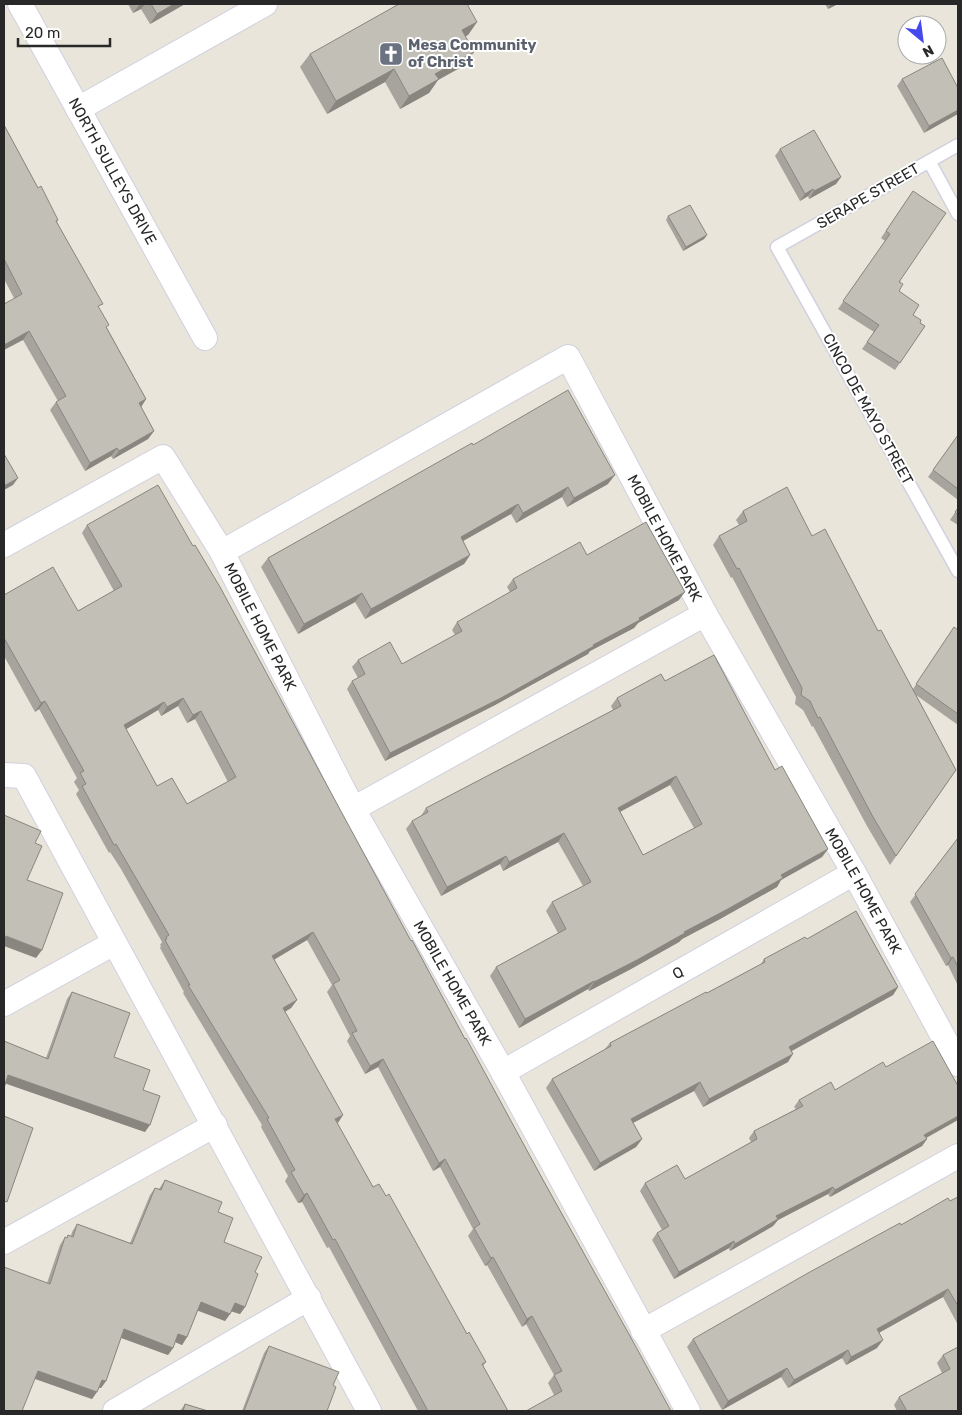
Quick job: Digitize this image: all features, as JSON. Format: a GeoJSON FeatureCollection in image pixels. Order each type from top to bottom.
{"type":"FeatureCollection","features":[{"type":"Feature","properties":{"kind":"street","name":"NORTH SULLEYS DRIVE"},"geometry":{"type":"LineString","coordinates":[[20,4],[205,338]]}},
{"type":"Feature","properties":{"kind":"street"},"geometry":{"type":"LineString","coordinates":[[78,109],[265,4]]}},
{"type":"Feature","properties":{"kind":"street","name":"MOBILE HOME PARK"},"geometry":{"type":"LineString","coordinates":[[222,552],[568,357],[705,614],[854,873],[958,1064]]}},
{"type":"Feature","properties":{"kind":"street","name":"MOBILE HOME PARK"},"geometry":{"type":"LineString","coordinates":[[4,546],[162,458],[222,552],[353,810],[503,1072],[688,1411]]}},
{"type":"Feature","properties":{"kind":"street"},"geometry":{"type":"LineString","coordinates":[[353,810],[705,614]]}},
{"type":"Feature","properties":{"kind":"street"},"geometry":{"type":"LineString","coordinates":[[4,775],[24,776],[369,1411]]}},
{"type":"Feature","properties":{"kind":"street","name":"Q"},"geometry":{"type":"LineString","coordinates":[[503,1072],[854,873]]}},
{"type":"Feature","properties":{"kind":"street"},"geometry":{"type":"LineString","coordinates":[[4,1004],[114,943]]}},
{"type":"Feature","properties":{"kind":"street"},"geometry":{"type":"LineString","coordinates":[[4,1242],[215,1125]]}},
{"type":"Feature","properties":{"kind":"street"},"geometry":{"type":"LineString","coordinates":[[643,1331],[958,1156]]}},
{"type":"Feature","properties":{"kind":"street"},"geometry":{"type":"LineString","coordinates":[[114,1411],[309,1298]]}},
{"type":"Feature","properties":{"kind":"lane","name":"SERAPE STREET"},"geometry":{"type":"LineString","coordinates":[[778,247],[958,145]]}},
{"type":"Feature","properties":{"kind":"lane"},"geometry":{"type":"LineString","coordinates":[[930,161],[958,214]]}},
{"type":"Feature","properties":{"kind":"lane","name":"CINCO DE MAYO STREET"},"geometry":{"type":"LineString","coordinates":[[778,247],[958,571]]}},
{"type":"Feature","properties":{"kind":"building"},"geometry":{"type":"Polygon","coordinates":[[[151,4],[174,4],[157,14],[151,4]]]}},
{"type":"Feature","properties":{"kind":"building","name":"Mesa Community of Christ"},"geometry":{"type":"Polygon","coordinates":[[[399,4],[467,4],[477,22],[462,30],[474,52],[435,74],[439,79],[409,96],[394,69],[336,101],[310,54],[399,4]]]}},
{"type":"Feature","properties":{"kind":"building"},"geometry":{"type":"Polygon","coordinates":[[[929,65],[946,65],[958,88],[958,110],[929,126],[902,79],[929,65]]]}},
{"type":"Feature","properties":{"kind":"building"},"geometry":{"type":"Polygon","coordinates":[[[4,125],[38,188],[41,186],[58,220],[56,221],[103,304],[98,306],[109,325],[106,327],[146,399],[139,403],[154,431],[119,451],[117,448],[90,463],[56,402],[66,396],[29,331],[4,345],[4,304],[22,294],[4,259],[4,125]]]}},
{"type":"Feature","properties":{"kind":"building"},"geometry":{"type":"Polygon","coordinates":[[[814,130],[841,177],[805,194],[780,149],[814,130]]]}},
{"type":"Feature","properties":{"kind":"building"},"geometry":{"type":"Polygon","coordinates":[[[913,191],[946,213],[899,282],[903,284],[899,291],[919,305],[913,315],[921,320],[920,323],[925,326],[900,363],[867,342],[879,325],[843,301],[890,234],[886,231],[913,191]]]}},
{"type":"Feature","properties":{"kind":"building"},"geometry":{"type":"Polygon","coordinates":[[[690,205],[707,235],[686,247],[668,216],[690,205]]]}},
{"type":"Feature","properties":{"kind":"building"},"geometry":{"type":"Polygon","coordinates":[[[568,390],[615,475],[574,498],[568,487],[523,513],[518,504],[461,537],[470,555],[371,609],[362,593],[304,624],[268,558],[472,443],[473,445],[568,390]]]}},
{"type":"Feature","properties":{"kind":"building"},"geometry":{"type":"Polygon","coordinates":[[[958,435],[958,489],[933,470],[958,435]]]}},
{"type":"Feature","properties":{"kind":"building"},"geometry":{"type":"Polygon","coordinates":[[[4,454],[18,478],[4,486],[4,454]]]}},
{"type":"Feature","properties":{"kind":"building"},"geometry":{"type":"Polygon","coordinates":[[[158,485],[193,546],[195,545],[220,587],[411,941],[671,1411],[526,1411],[562,1391],[554,1375],[562,1371],[532,1316],[527,1319],[493,1257],[491,1258],[474,1228],[480,1224],[445,1159],[439,1163],[383,1059],[370,1066],[352,1033],[357,1031],[333,984],[340,980],[313,932],[272,956],[297,1000],[283,1008],[343,1115],[335,1119],[373,1187],[379,1184],[386,1196],[389,1194],[467,1334],[469,1332],[486,1362],[482,1364],[508,1411],[428,1411],[335,1239],[333,1240],[307,1193],[304,1195],[291,1172],[295,1170],[267,1119],[269,1118],[188,985],[190,985],[165,940],[169,935],[116,844],[114,845],[82,786],[86,784],[80,773],[84,771],[45,701],[41,703],[4,638],[4,595],[53,567],[78,611],[122,586],[87,525],[158,485]],[[183,698],[167,707],[164,702],[124,725],[157,786],[172,778],[187,804],[236,777],[201,711],[193,715],[183,698]]]}},
{"type":"Feature","properties":{"kind":"building"},"geometry":{"type":"Polygon","coordinates":[[[787,487],[812,536],[825,529],[878,631],[881,630],[956,770],[896,856],[820,717],[818,718],[810,701],[801,695],[802,688],[739,568],[737,569],[719,536],[747,521],[743,511],[787,487]]]}},
{"type":"Feature","properties":{"kind":"building"},"geometry":{"type":"Polygon","coordinates":[[[646,522],[685,592],[639,618],[640,620],[501,698],[390,753],[352,681],[365,674],[358,660],[390,642],[402,664],[462,631],[457,622],[517,588],[513,579],[580,542],[587,555],[646,522]]]}},
{"type":"Feature","properties":{"kind":"building"},"geometry":{"type":"Polygon","coordinates":[[[954,627],[958,630],[958,714],[916,684],[954,627]]]}},
{"type":"Feature","properties":{"kind":"building"},"geometry":{"type":"Polygon","coordinates":[[[714,655],[775,770],[782,766],[828,849],[781,875],[783,878],[637,960],[525,1019],[496,967],[566,929],[552,902],[591,882],[564,833],[509,862],[506,856],[447,887],[412,821],[428,812],[426,808],[621,706],[617,698],[661,674],[665,681],[714,655]],[[676,776],[618,808],[643,855],[702,824],[676,776]]]}},
{"type":"Feature","properties":{"kind":"building"},"geometry":{"type":"Polygon","coordinates":[[[4,815],[41,831],[35,843],[42,846],[27,880],[63,893],[42,950],[6,936],[4,941],[4,815]]]}},
{"type":"Feature","properties":{"kind":"building"},"geometry":{"type":"Polygon","coordinates":[[[958,838],[958,967],[915,894],[958,838]]]}},
{"type":"Feature","properties":{"kind":"building"},"geometry":{"type":"Polygon","coordinates":[[[856,911],[898,987],[789,1047],[793,1054],[709,1099],[700,1082],[631,1119],[642,1139],[600,1163],[552,1079],[611,1046],[610,1043],[765,962],[764,959],[805,937],[807,939],[856,911]]]}},
{"type":"Feature","properties":{"kind":"building"},"geometry":{"type":"Polygon","coordinates":[[[72,992],[130,1013],[114,1057],[150,1070],[143,1090],[160,1096],[150,1125],[8,1075],[4,1088],[4,1041],[48,1059],[72,992]]]}},
{"type":"Feature","properties":{"kind":"building"},"geometry":{"type":"Polygon","coordinates":[[[933,1041],[958,1086],[958,1116],[924,1135],[927,1139],[835,1190],[833,1187],[776,1216],[778,1219],[735,1244],[734,1241],[679,1272],[657,1233],[669,1226],[645,1183],[677,1165],[685,1179],[757,1139],[754,1131],[803,1106],[799,1100],[831,1082],[835,1090],[883,1062],[886,1067],[933,1041]]]}},
{"type":"Feature","properties":{"kind":"building"},"geometry":{"type":"Polygon","coordinates":[[[4,1116],[33,1128],[7,1202],[4,1201],[4,1116]]]}},
{"type":"Feature","properties":{"kind":"building"},"geometry":{"type":"Polygon","coordinates":[[[165,1180],[222,1202],[218,1212],[233,1218],[224,1242],[262,1257],[255,1272],[258,1274],[245,1307],[235,1303],[230,1314],[201,1302],[187,1337],[178,1334],[173,1348],[124,1329],[106,1381],[102,1380],[97,1392],[38,1371],[22,1411],[4,1411],[4,1267],[50,1284],[65,1237],[67,1238],[68,1235],[73,1237],[77,1224],[132,1244],[155,1188],[161,1190],[165,1180]]]}},
{"type":"Feature","properties":{"kind":"building"},"geometry":{"type":"Polygon","coordinates":[[[958,1197],[958,1306],[948,1289],[877,1329],[883,1340],[851,1357],[848,1350],[794,1380],[787,1368],[728,1401],[693,1339],[900,1223],[901,1225],[948,1198],[950,1201],[958,1197]]]}},
{"type":"Feature","properties":{"kind":"building"},"geometry":{"type":"Polygon","coordinates":[[[269,1346],[339,1372],[333,1385],[336,1387],[327,1411],[244,1411],[269,1346]]]}},
{"type":"Feature","properties":{"kind":"building"},"geometry":{"type":"Polygon","coordinates":[[[958,1347],[958,1411],[907,1411],[899,1397],[950,1369],[943,1355],[958,1347]]]}},
{"type":"Feature","properties":{"kind":"building"},"geometry":{"type":"Polygon","coordinates":[[[185,1404],[208,1411],[183,1411],[185,1404]]]}},
{"type":"Feature","properties":{"kind":"place","name":"Mesa Community of Christ"},"geometry":{"type":"Point","coordinates":[391,54]}}]}
